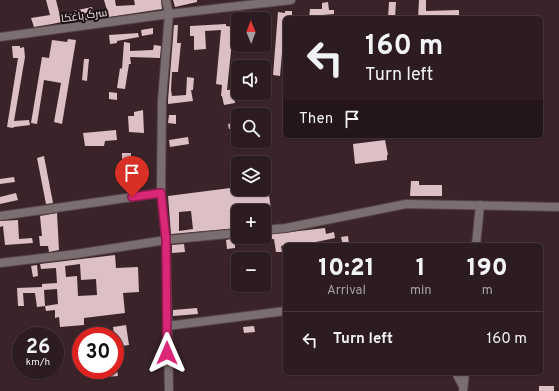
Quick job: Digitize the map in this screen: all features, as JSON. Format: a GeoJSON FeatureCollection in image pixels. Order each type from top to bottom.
{"type":"FeatureCollection","features":[{"type":"Feature","properties":{"kind":"street"},"geometry":{"type":"LineString","coordinates":[[166,0],[169,14],[162,100],[161,193],[166,240],[169,391]]}},
{"type":"Feature","properties":{"kind":"street","name":"سرک باغکا"},"geometry":{"type":"LineString","coordinates":[[0,38],[169,14],[291,0]]}},
{"type":"Feature","properties":{"kind":"street"},"geometry":{"type":"LineString","coordinates":[[0,216],[161,193]]}},
{"type":"Feature","properties":{"kind":"street"},"geometry":{"type":"LineString","coordinates":[[271,229],[286,228],[406,204],[559,207]]}},
{"type":"Feature","properties":{"kind":"street"},"geometry":{"type":"LineString","coordinates":[[476,243],[480,205]]}},
{"type":"Feature","properties":{"kind":"street"},"geometry":{"type":"LineString","coordinates":[[0,263],[76,254],[166,240],[231,234]]}},
{"type":"Feature","properties":{"kind":"street"},"geometry":{"type":"LineString","coordinates":[[167,326],[283,311]]}},
{"type":"Feature","properties":{"kind":"street"},"geometry":{"type":"LineString","coordinates":[[457,375],[464,389]]}},
{"type":"Feature","properties":{"kind":"street"},"geometry":{"type":"LineString","coordinates":[[464,389],[465,375]]}},
{"type":"Feature","properties":{"kind":"building"},"geometry":{"type":"Polygon","coordinates":[[[46,0],[56,0],[60,16],[74,14],[73,11],[92,7],[94,19],[71,22],[71,20],[34,27],[31,18],[50,15],[46,0]]]}},
{"type":"Feature","properties":{"kind":"building"},"geometry":{"type":"Polygon","coordinates":[[[104,0],[115,0],[116,6],[135,5],[134,0],[161,0],[162,9],[109,17],[104,0]]]}},
{"type":"Feature","properties":{"kind":"building"},"geometry":{"type":"Polygon","coordinates":[[[173,0],[197,0],[197,2],[175,7],[173,0]]]}},
{"type":"Feature","properties":{"kind":"building"},"geometry":{"type":"Polygon","coordinates":[[[419,0],[426,0],[426,11],[459,10],[459,16],[418,16],[419,0]]]}},
{"type":"Feature","properties":{"kind":"building"},"geometry":{"type":"Polygon","coordinates":[[[328,2],[329,10],[334,10],[334,14],[309,16],[310,9],[322,9],[322,3],[328,2]]]}},
{"type":"Feature","properties":{"kind":"building"},"geometry":{"type":"Polygon","coordinates":[[[389,2],[396,2],[395,16],[388,16],[389,2]]]}},
{"type":"Feature","properties":{"kind":"building"},"geometry":{"type":"Polygon","coordinates":[[[285,11],[292,11],[292,16],[283,16],[283,41],[280,76],[273,75],[278,12],[285,13],[285,11]]]}},
{"type":"Feature","properties":{"kind":"building"},"geometry":{"type":"Polygon","coordinates":[[[226,24],[226,26],[231,27],[231,51],[227,90],[231,90],[231,100],[235,100],[235,103],[224,105],[221,96],[222,85],[216,84],[221,30],[205,31],[206,49],[194,50],[194,36],[190,36],[190,26],[226,24]]]}},
{"type":"Feature","properties":{"kind":"building"},"geometry":{"type":"Polygon","coordinates":[[[174,25],[178,25],[177,43],[181,43],[178,72],[172,72],[172,96],[186,95],[187,77],[194,78],[193,90],[191,90],[193,101],[168,104],[168,100],[174,25]]]}},
{"type":"Feature","properties":{"kind":"building"},"geometry":{"type":"Polygon","coordinates":[[[153,28],[153,34],[142,36],[141,30],[153,28]]]}},
{"type":"Feature","properties":{"kind":"building"},"geometry":{"type":"Polygon","coordinates":[[[138,33],[139,37],[117,41],[117,43],[110,44],[109,35],[138,33]]]}},
{"type":"Feature","properties":{"kind":"building"},"geometry":{"type":"Polygon","coordinates":[[[68,39],[76,40],[62,124],[54,122],[61,83],[44,80],[37,124],[31,123],[42,57],[49,58],[52,40],[67,42],[68,39]]]}},
{"type":"Feature","properties":{"kind":"building"},"geometry":{"type":"Polygon","coordinates":[[[124,42],[130,43],[130,51],[153,50],[154,45],[161,46],[160,58],[130,57],[131,64],[129,64],[125,89],[117,88],[120,68],[122,69],[124,42]]]}},
{"type":"Feature","properties":{"kind":"building"},"geometry":{"type":"Polygon","coordinates":[[[12,46],[20,46],[20,48],[24,47],[25,57],[14,121],[29,120],[30,125],[13,128],[7,127],[18,58],[13,58],[12,46]]]}},
{"type":"Feature","properties":{"kind":"building"},"geometry":{"type":"Polygon","coordinates":[[[84,59],[89,59],[87,81],[82,80],[84,59]]]}},
{"type":"Feature","properties":{"kind":"building"},"geometry":{"type":"Polygon","coordinates":[[[109,92],[117,93],[117,100],[109,99],[109,92]]]}},
{"type":"Feature","properties":{"kind":"building"},"geometry":{"type":"Polygon","coordinates":[[[143,110],[144,133],[129,132],[128,116],[134,116],[134,112],[143,110]]]}},
{"type":"Feature","properties":{"kind":"building"},"geometry":{"type":"Polygon","coordinates":[[[169,115],[176,115],[176,124],[168,123],[169,115]]]}},
{"type":"Feature","properties":{"kind":"building"},"geometry":{"type":"Polygon","coordinates":[[[231,123],[231,129],[229,129],[228,124],[231,123]]]}},
{"type":"Feature","properties":{"kind":"building"},"geometry":{"type":"Polygon","coordinates":[[[116,130],[117,140],[105,141],[104,146],[85,146],[83,133],[116,130]]]}},
{"type":"Feature","properties":{"kind":"building"},"geometry":{"type":"Polygon","coordinates":[[[188,137],[189,144],[170,147],[169,140],[188,137]]]}},
{"type":"Feature","properties":{"kind":"building"},"geometry":{"type":"Polygon","coordinates":[[[385,140],[388,155],[387,160],[355,164],[353,144],[385,140]]]}},
{"type":"Feature","properties":{"kind":"building"},"geometry":{"type":"Polygon","coordinates":[[[122,153],[131,153],[131,159],[122,159],[122,153]]]}},
{"type":"Feature","properties":{"kind":"building"},"geometry":{"type":"Polygon","coordinates":[[[44,156],[53,203],[46,204],[37,158],[44,156]]]}},
{"type":"Feature","properties":{"kind":"building"},"geometry":{"type":"Polygon","coordinates":[[[14,177],[15,182],[0,184],[0,179],[14,177]]]}},
{"type":"Feature","properties":{"kind":"building"},"geometry":{"type":"Polygon","coordinates":[[[411,181],[419,181],[419,185],[442,185],[442,196],[410,196],[411,181]]]}},
{"type":"Feature","properties":{"kind":"building"},"geometry":{"type":"Polygon","coordinates":[[[231,188],[231,196],[269,196],[270,204],[231,204],[231,229],[171,234],[168,196],[231,188]],[[191,211],[179,212],[179,231],[193,229],[191,211]]]}},
{"type":"Feature","properties":{"kind":"building"},"geometry":{"type":"Polygon","coordinates":[[[16,193],[18,200],[0,204],[0,197],[16,193]]]}},
{"type":"Feature","properties":{"kind":"building"},"geometry":{"type":"Polygon","coordinates":[[[57,213],[59,250],[49,252],[48,246],[40,246],[39,236],[42,236],[40,216],[57,213]]]}},
{"type":"Feature","properties":{"kind":"building"},"geometry":{"type":"Polygon","coordinates":[[[18,220],[19,239],[32,238],[33,243],[5,245],[3,226],[0,227],[0,221],[18,220]]]}},
{"type":"Feature","properties":{"kind":"building"},"geometry":{"type":"Polygon","coordinates":[[[325,228],[326,234],[334,232],[335,238],[311,243],[283,243],[283,246],[281,246],[282,252],[276,252],[274,239],[271,239],[271,234],[325,228]]]}},
{"type":"Feature","properties":{"kind":"building"},"geometry":{"type":"Polygon","coordinates":[[[348,236],[349,243],[342,243],[341,237],[348,236]]]}},
{"type":"Feature","properties":{"kind":"building"},"geometry":{"type":"Polygon","coordinates":[[[231,239],[231,244],[235,244],[235,248],[227,249],[226,240],[231,239]]]}},
{"type":"Feature","properties":{"kind":"building"},"geometry":{"type":"Polygon","coordinates":[[[184,244],[185,252],[172,253],[172,245],[184,244]]]}},
{"type":"Feature","properties":{"kind":"building"},"geometry":{"type":"Polygon","coordinates":[[[115,255],[116,268],[138,267],[139,292],[123,293],[125,313],[84,318],[84,325],[60,327],[59,317],[55,318],[55,310],[46,311],[45,306],[37,307],[35,293],[23,293],[24,306],[18,306],[17,288],[42,287],[42,284],[57,283],[56,268],[41,269],[40,264],[115,255]],[[80,264],[65,266],[66,277],[77,276],[78,296],[97,295],[96,279],[81,280],[80,264]],[[57,289],[44,290],[45,306],[58,304],[57,289]]]}},
{"type":"Feature","properties":{"kind":"building"},"geometry":{"type":"Polygon","coordinates":[[[37,265],[38,276],[33,277],[31,266],[37,265]]]}},
{"type":"Feature","properties":{"kind":"building"},"geometry":{"type":"Polygon","coordinates":[[[197,308],[198,314],[173,316],[173,310],[197,308]]]}},
{"type":"Feature","properties":{"kind":"building"},"geometry":{"type":"Polygon","coordinates":[[[126,325],[129,345],[124,346],[124,327],[113,327],[126,325]]]}},
{"type":"Feature","properties":{"kind":"building"},"geometry":{"type":"Polygon","coordinates":[[[254,326],[255,332],[244,333],[243,327],[254,326]]]}},
{"type":"Feature","properties":{"kind":"building"},"geometry":{"type":"Polygon","coordinates":[[[539,386],[554,386],[554,391],[539,391],[539,386]]]}},
{"type":"Feature","properties":{"kind":"route"},"geometry":{"type":"LineString","coordinates":[[132,197],[161,193],[166,240],[167,353]]}}]}
